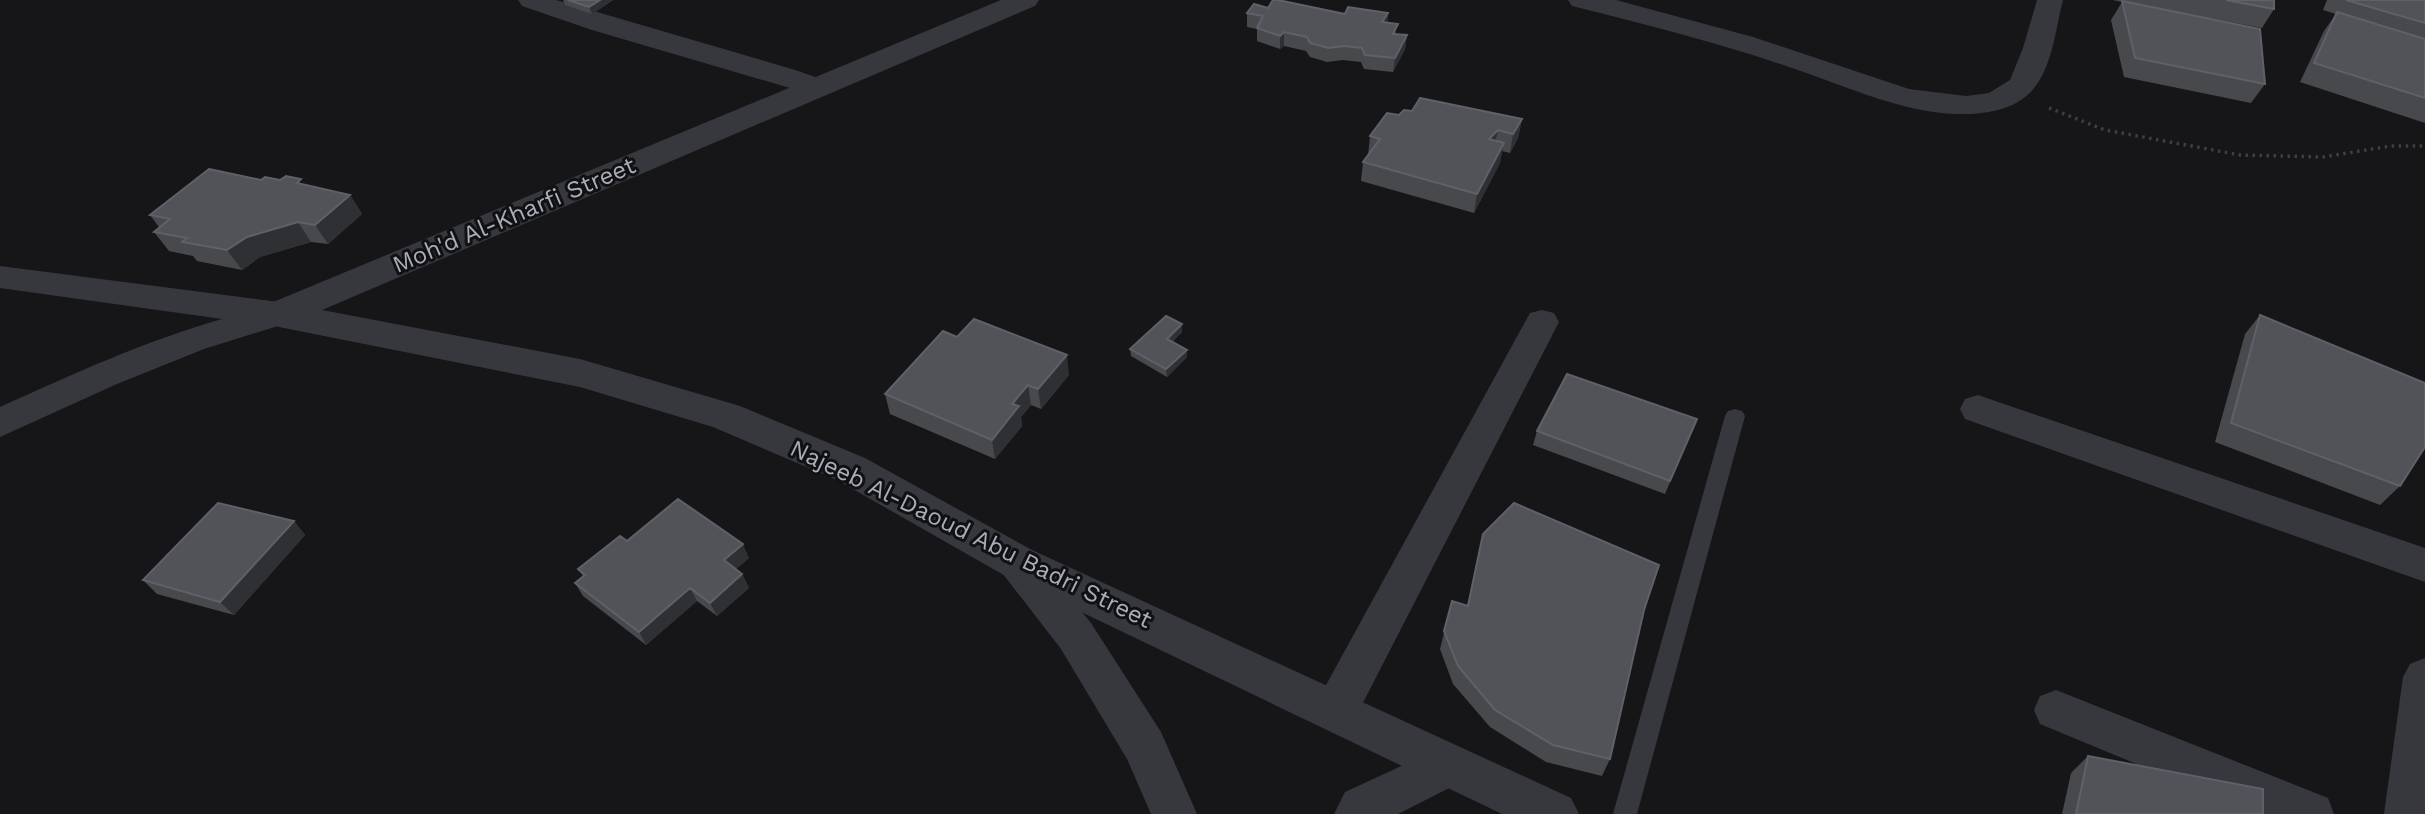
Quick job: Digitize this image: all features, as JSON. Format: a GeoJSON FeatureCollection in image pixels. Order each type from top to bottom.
{"type":"FeatureCollection","features":[{"type":"Feature","properties":{"kind":"street"},"geometry":{"type":"LineString","coordinates":[[531,0],[817,87]]}},
{"type":"Feature","properties":{"kind":"street","name":"Moh'd Al-Kharfi Street"},"geometry":{"type":"LineString","coordinates":[[0,423],[104,375],[192,340],[279,314],[1025,0]]}},
{"type":"Feature","properties":{"kind":"street"},"geometry":{"type":"LineString","coordinates":[[1581,0],[1744,43],[1893,94],[1936,103],[1975,104],[2000,98],[2018,89],[2028,73],[2050,0]]}},
{"type":"Feature","properties":{"kind":"street"},"geometry":{"type":"LineString","coordinates":[[0,277],[279,314]]}},
{"type":"Feature","properties":{"kind":"street","name":"Najeeb Al-Daoud Abu Badri Street"},"geometry":{"type":"LineString","coordinates":[[279,314],[580,373],[726,416],[851,469],[1017,562],[1554,814]]}},
{"type":"Feature","properties":{"kind":"street"},"geometry":{"type":"LineString","coordinates":[[1336,710],[1542,322]]}},
{"type":"Feature","properties":{"kind":"street"},"geometry":{"type":"LineString","coordinates":[[1978,409],[2425,565]]}},
{"type":"Feature","properties":{"kind":"street"},"geometry":{"type":"LineString","coordinates":[[1017,562],[1076,636],[1145,747],[1174,814]]}},
{"type":"Feature","properties":{"kind":"street"},"geometry":{"type":"LineString","coordinates":[[2407,814],[2425,677]]}},
{"type":"Feature","properties":{"kind":"street"},"geometry":{"type":"LineString","coordinates":[[2056,709],[2311,814]]}},
{"type":"Feature","properties":{"kind":"street"},"geometry":{"type":"LineString","coordinates":[[1357,814],[1363,808],[1449,765]]}},
{"type":"Feature","properties":{"kind":"lane"},"geometry":{"type":"LineString","coordinates":[[1625,814],[1735,416]]}},
{"type":"Feature","properties":{"kind":"path"},"geometry":{"type":"LineString","coordinates":[[2018,89],[2042,105],[2105,130],[2239,155],[2323,157],[2391,146],[2425,146]]}},
{"type":"Feature","properties":{"kind":"building"},"geometry":{"type":"Polygon","coordinates":[[[568,0],[600,0],[589,7],[568,0]]]}},
{"type":"Feature","properties":{"kind":"building"},"geometry":{"type":"Polygon","coordinates":[[[1273,0],[1345,14],[1348,7],[1388,13],[1382,22],[1398,24],[1393,34],[1407,35],[1395,58],[1365,55],[1362,48],[1328,48],[1310,43],[1307,37],[1284,32],[1280,36],[1257,28],[1263,16],[1247,13],[1254,4],[1268,8],[1273,0]]]}},
{"type":"Feature","properties":{"kind":"building"},"geometry":{"type":"Polygon","coordinates":[[[2226,0],[2274,0],[2274,9],[2226,0]]]}},
{"type":"Feature","properties":{"kind":"building"},"geometry":{"type":"Polygon","coordinates":[[[2346,0],[2425,0],[2425,23],[2346,0]]]}},
{"type":"Feature","properties":{"kind":"building"},"geometry":{"type":"Polygon","coordinates":[[[2122,1],[2260,29],[2265,84],[2135,58],[2122,1]]]}},
{"type":"Feature","properties":{"kind":"building"},"geometry":{"type":"Polygon","coordinates":[[[2337,12],[2425,39],[2425,98],[2314,63],[2337,12]]]}},
{"type":"Feature","properties":{"kind":"building"},"geometry":{"type":"Polygon","coordinates":[[[1420,98],[1522,119],[1513,134],[1498,130],[1489,139],[1504,143],[1477,194],[1363,162],[1380,139],[1370,136],[1387,113],[1399,115],[1404,110],[1412,111],[1420,98]]]}},
{"type":"Feature","properties":{"kind":"building"},"geometry":{"type":"Polygon","coordinates":[[[209,169],[261,180],[265,177],[280,180],[286,176],[301,179],[297,183],[350,195],[315,225],[298,222],[247,237],[227,250],[182,242],[187,238],[154,232],[170,219],[150,215],[209,169]]]}},
{"type":"Feature","properties":{"kind":"building"},"geometry":{"type":"Polygon","coordinates":[[[2260,315],[2425,383],[2425,447],[2400,486],[2231,423],[2260,315]]]}},
{"type":"Feature","properties":{"kind":"building"},"geometry":{"type":"Polygon","coordinates":[[[1166,316],[1182,324],[1167,339],[1187,350],[1166,369],[1130,349],[1166,316]]]}},
{"type":"Feature","properties":{"kind":"building"},"geometry":{"type":"Polygon","coordinates":[[[974,319],[1067,355],[1038,389],[1028,385],[1012,404],[1019,406],[992,440],[885,394],[943,331],[957,337],[974,319]]]}},
{"type":"Feature","properties":{"kind":"building"},"geometry":{"type":"Polygon","coordinates":[[[1567,374],[1697,419],[1670,481],[1537,431],[1567,374]]]}},
{"type":"Feature","properties":{"kind":"building"},"geometry":{"type":"Polygon","coordinates":[[[678,499],[743,544],[724,560],[742,574],[710,603],[690,588],[639,632],[575,583],[585,575],[578,569],[620,536],[627,541],[678,499]]]}},
{"type":"Feature","properties":{"kind":"building"},"geometry":{"type":"Polygon","coordinates":[[[218,503],[294,521],[220,602],[143,580],[218,503]]]}},
{"type":"Feature","properties":{"kind":"building"},"geometry":{"type":"Polygon","coordinates":[[[1514,503],[1659,565],[1644,610],[1610,759],[1553,745],[1495,710],[1458,666],[1444,631],[1452,601],[1468,606],[1483,534],[1514,503]]]}},
{"type":"Feature","properties":{"kind":"building"},"geometry":{"type":"Polygon","coordinates":[[[2088,756],[2263,789],[2263,814],[2076,814],[2088,756]]]}}]}
